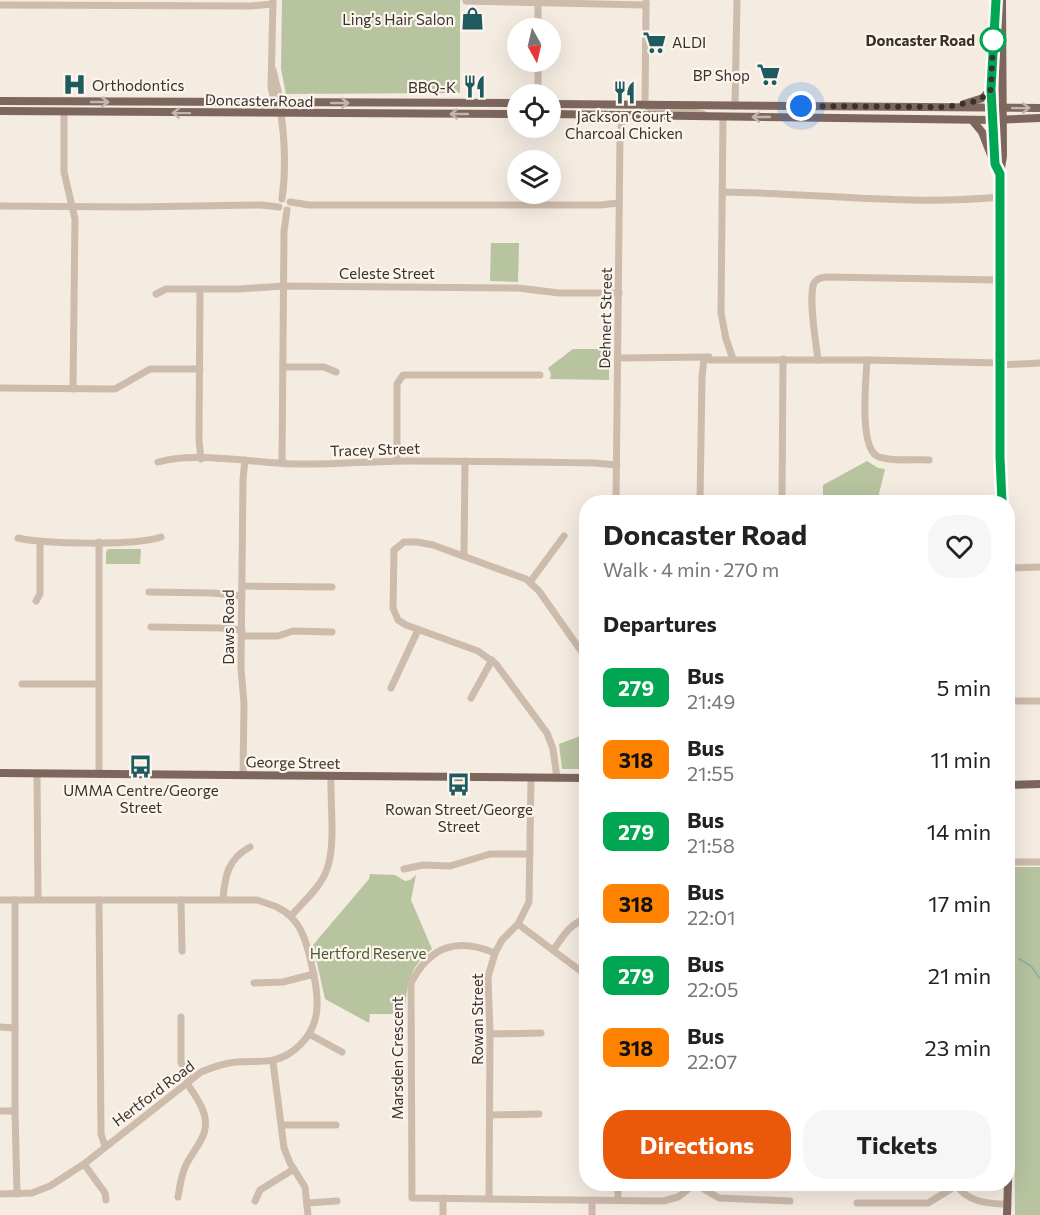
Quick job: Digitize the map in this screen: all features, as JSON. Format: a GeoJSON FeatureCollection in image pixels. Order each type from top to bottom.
{"type":"FeatureCollection","features":[{"type":"Feature","properties":{"kind":"main road"},"geometry":{"type":"LineString","coordinates":[[995,164],[991,89],[996,0]]}},
{"type":"Feature","properties":{"kind":"main road"},"geometry":{"type":"LineString","coordinates":[[1002,0],[1003,156],[1000,174],[1002,495]]}},
{"type":"Feature","properties":{"kind":"main road"},"geometry":{"type":"LineString","coordinates":[[947,107],[977,101],[988,94],[991,89]]}},
{"type":"Feature","properties":{"kind":"main road","name":"Doncaster Road"},"geometry":{"type":"LineString","coordinates":[[0,101],[507,104]]}},
{"type":"Feature","properties":{"kind":"main road"},"geometry":{"type":"LineString","coordinates":[[278,103],[281,114]]}},
{"type":"Feature","properties":{"kind":"main road"},"geometry":{"type":"LineString","coordinates":[[561,104],[1040,108]]}},
{"type":"Feature","properties":{"kind":"main road"},"geometry":{"type":"LineString","coordinates":[[790,106],[811,111],[843,111],[847,118]]}},
{"type":"Feature","properties":{"kind":"main road"},"geometry":{"type":"LineString","coordinates":[[888,106],[889,113],[921,114],[932,119]]}},
{"type":"Feature","properties":{"kind":"main road","name":"Doncaster Road"},"geometry":{"type":"LineString","coordinates":[[0,111],[507,114]]}},
{"type":"Feature","properties":{"kind":"main road"},"geometry":{"type":"LineString","coordinates":[[561,114],[972,120],[1040,118]]}},
{"type":"Feature","properties":{"kind":"main road"},"geometry":{"type":"LineString","coordinates":[[972,120],[982,132],[1000,174]]}},
{"type":"Feature","properties":{"kind":"main road","name":"George Street"},"geometry":{"type":"LineString","coordinates":[[0,773],[579,778]]}},
{"type":"Feature","properties":{"kind":"main road"},"geometry":{"type":"LineString","coordinates":[[1015,785],[1040,784]]}},
{"type":"Feature","properties":{"kind":"main road"},"geometry":{"type":"LineString","coordinates":[[1008,1191],[1008,1215]]}},
{"type":"Feature","properties":{"kind":"street"},"geometry":{"type":"LineString","coordinates":[[735,106],[737,0]]}},
{"type":"Feature","properties":{"kind":"street"},"geometry":{"type":"LineString","coordinates":[[466,1],[646,2],[645,105],[657,111],[693,111],[712,116]]}},
{"type":"Feature","properties":{"kind":"street"},"geometry":{"type":"LineString","coordinates":[[538,3],[538,18]]}},
{"type":"Feature","properties":{"kind":"street"},"geometry":{"type":"LineString","coordinates":[[0,5],[250,6],[273,4],[272,67],[278,103]]}},
{"type":"Feature","properties":{"kind":"street"},"geometry":{"type":"LineString","coordinates":[[621,116],[635,104]]}},
{"type":"Feature","properties":{"kind":"street"},"geometry":{"type":"LineString","coordinates":[[64,111],[64,170],[75,219],[73,389]]}},
{"type":"Feature","properties":{"kind":"street"},"geometry":{"type":"LineString","coordinates":[[281,114],[285,142],[282,463]]}},
{"type":"Feature","properties":{"kind":"street","name":"Dehnert Street"},"geometry":{"type":"LineString","coordinates":[[616,495],[620,134],[618,122],[621,116]]}},
{"type":"Feature","properties":{"kind":"street"},"geometry":{"type":"LineString","coordinates":[[723,117],[721,313],[731,358]]}},
{"type":"Feature","properties":{"kind":"street"},"geometry":{"type":"LineString","coordinates":[[723,192],[1000,200]]}},
{"type":"Feature","properties":{"kind":"street"},"geometry":{"type":"LineString","coordinates":[[0,206],[619,205]]}},
{"type":"Feature","properties":{"kind":"street"},"geometry":{"type":"LineString","coordinates":[[818,360],[813,315],[813,287],[819,279],[826,277],[1000,280]]}},
{"type":"Feature","properties":{"kind":"street","name":"Celeste Street"},"geometry":{"type":"LineString","coordinates":[[156,294],[166,289],[283,286],[518,288],[559,293],[619,293]]}},
{"type":"Feature","properties":{"kind":"street"},"geometry":{"type":"LineString","coordinates":[[199,459],[200,289]]}},
{"type":"Feature","properties":{"kind":"street"},"geometry":{"type":"LineString","coordinates":[[618,358],[720,357],[1040,363]]}},
{"type":"Feature","properties":{"kind":"street"},"geometry":{"type":"LineString","coordinates":[[700,495],[702,358]]}},
{"type":"Feature","properties":{"kind":"street"},"geometry":{"type":"LineString","coordinates":[[782,495],[783,359]]}},
{"type":"Feature","properties":{"kind":"street"},"geometry":{"type":"LineString","coordinates":[[867,360],[865,421],[869,447],[877,456],[929,460]]}},
{"type":"Feature","properties":{"kind":"street"},"geometry":{"type":"LineString","coordinates":[[283,368],[324,367],[336,372]]}},
{"type":"Feature","properties":{"kind":"street"},"geometry":{"type":"LineString","coordinates":[[0,388],[115,389],[143,372],[154,369],[200,369]]}},
{"type":"Feature","properties":{"kind":"street"},"geometry":{"type":"LineString","coordinates":[[397,461],[397,384],[403,375],[540,375]]}},
{"type":"Feature","properties":{"kind":"street","name":"Tracey Street"},"geometry":{"type":"LineString","coordinates":[[158,462],[171,459],[199,459],[347,464],[397,461],[616,463]]}},
{"type":"Feature","properties":{"kind":"street","name":"Daws Road"},"geometry":{"type":"LineString","coordinates":[[243,460],[243,775]]}},
{"type":"Feature","properties":{"kind":"street"},"geometry":{"type":"LineString","coordinates":[[464,556],[465,461]]}},
{"type":"Feature","properties":{"kind":"street"},"geometry":{"type":"LineString","coordinates":[[530,582],[564,536]]}},
{"type":"Feature","properties":{"kind":"street"},"geometry":{"type":"LineString","coordinates":[[18,538],[40,542],[144,542],[161,537]]}},
{"type":"Feature","properties":{"kind":"street"},"geometry":{"type":"LineString","coordinates":[[36,601],[40,594],[40,542]]}},
{"type":"Feature","properties":{"kind":"street"},"geometry":{"type":"LineString","coordinates":[[99,542],[99,774]]}},
{"type":"Feature","properties":{"kind":"street"},"geometry":{"type":"LineString","coordinates":[[555,778],[552,743],[544,727],[492,660],[478,651],[401,622],[394,611],[394,550],[404,542],[417,542],[464,556],[530,582],[539,591],[579,648]]}},
{"type":"Feature","properties":{"kind":"street"},"geometry":{"type":"LineString","coordinates":[[1015,568],[1040,567]]}},
{"type":"Feature","properties":{"kind":"street"},"geometry":{"type":"LineString","coordinates":[[242,586],[332,587]]}},
{"type":"Feature","properties":{"kind":"street"},"geometry":{"type":"LineString","coordinates":[[149,592],[217,593],[224,596],[242,596]]}},
{"type":"Feature","properties":{"kind":"street"},"geometry":{"type":"LineString","coordinates":[[151,627],[221,628],[242,633],[278,636],[293,631],[332,632]]}},
{"type":"Feature","properties":{"kind":"street"},"geometry":{"type":"LineString","coordinates":[[391,688],[418,630]]}},
{"type":"Feature","properties":{"kind":"street"},"geometry":{"type":"LineString","coordinates":[[471,698],[492,660]]}},
{"type":"Feature","properties":{"kind":"street"},"geometry":{"type":"LineString","coordinates":[[22,684],[99,684]]}},
{"type":"Feature","properties":{"kind":"street"},"geometry":{"type":"LineString","coordinates":[[1015,701],[1040,701]]}},
{"type":"Feature","properties":{"kind":"street"},"geometry":{"type":"LineString","coordinates":[[37,774],[38,899]]}},
{"type":"Feature","properties":{"kind":"street"},"geometry":{"type":"LineString","coordinates":[[291,916],[320,882],[327,870],[331,854],[331,776]]}},
{"type":"Feature","properties":{"kind":"street","name":"Rowan Street"},"geometry":{"type":"LineString","coordinates":[[489,1199],[488,977],[495,953],[502,940],[518,924],[529,902],[531,778]]}},
{"type":"Feature","properties":{"kind":"street"},"geometry":{"type":"LineString","coordinates":[[223,899],[230,864],[238,853],[250,847]]}},
{"type":"Feature","properties":{"kind":"street"},"geometry":{"type":"LineString","coordinates":[[404,869],[423,865],[450,866],[490,854],[530,854]]}},
{"type":"Feature","properties":{"kind":"street"},"geometry":{"type":"LineString","coordinates":[[1015,862],[1040,862]]}},
{"type":"Feature","properties":{"kind":"street"},"geometry":{"type":"LineString","coordinates":[[0,900],[257,900],[278,907],[291,916],[305,939],[314,974],[318,1011],[309,1034],[300,1045],[288,1055],[273,1062],[284,1148],[305,1187],[308,1215]]}},
{"type":"Feature","properties":{"kind":"street"},"geometry":{"type":"LineString","coordinates":[[15,900],[17,1194]]}},
{"type":"Feature","properties":{"kind":"street"},"geometry":{"type":"LineString","coordinates":[[99,900],[101,1134],[105,1146]]}},
{"type":"Feature","properties":{"kind":"street"},"geometry":{"type":"LineString","coordinates":[[181,900],[182,951]]}},
{"type":"Feature","properties":{"kind":"street"},"geometry":{"type":"LineString","coordinates":[[553,950],[568,930],[579,921]]}},
{"type":"Feature","properties":{"kind":"street"},"geometry":{"type":"LineString","coordinates":[[518,924],[579,970]]}},
{"type":"Feature","properties":{"kind":"street","name":"Marsden Crescent"},"geometry":{"type":"LineString","coordinates":[[443,1198],[412,1198],[411,983],[422,964],[440,950],[473,945],[495,953]]}},
{"type":"Feature","properties":{"kind":"street"},"geometry":{"type":"LineString","coordinates":[[254,983],[282,982],[314,974]]}},
{"type":"Feature","properties":{"kind":"street"},"geometry":{"type":"LineString","coordinates":[[178,1197],[181,1177],[187,1162],[205,1134],[202,1108],[188,1082],[182,1062],[181,1017]]}},
{"type":"Feature","properties":{"kind":"street"},"geometry":{"type":"LineString","coordinates":[[0,1028],[15,1028]]}},
{"type":"Feature","properties":{"kind":"street"},"geometry":{"type":"LineString","coordinates":[[490,1034],[541,1033]]}},
{"type":"Feature","properties":{"kind":"street"},"geometry":{"type":"LineString","coordinates":[[309,1034],[342,1052]]}},
{"type":"Feature","properties":{"kind":"street","name":"Hertford Road"},"geometry":{"type":"LineString","coordinates":[[0,1194],[32,1193],[50,1186],[84,1164],[188,1082],[217,1065],[238,1061],[273,1062]]}},
{"type":"Feature","properties":{"kind":"street"},"geometry":{"type":"LineString","coordinates":[[0,1111],[15,1111]]}},
{"type":"Feature","properties":{"kind":"street"},"geometry":{"type":"LineString","coordinates":[[490,1115],[539,1114]]}},
{"type":"Feature","properties":{"kind":"street"},"geometry":{"type":"LineString","coordinates":[[282,1125],[336,1125]]}},
{"type":"Feature","properties":{"kind":"street"},"geometry":{"type":"LineString","coordinates":[[84,1164],[105,1193],[106,1200]]}},
{"type":"Feature","properties":{"kind":"street"},"geometry":{"type":"LineString","coordinates":[[255,1201],[260,1190],[294,1169]]}},
{"type":"Feature","properties":{"kind":"street"},"geometry":{"type":"LineString","coordinates":[[618,1191],[618,1200]]}},
{"type":"Feature","properties":{"kind":"street"},"geometry":{"type":"LineString","coordinates":[[443,1215],[443,1198],[663,1201],[678,1197],[686,1191]]}},
{"type":"Feature","properties":{"kind":"street"},"geometry":{"type":"LineString","coordinates":[[707,1191],[719,1198],[790,1201]]}},
{"type":"Feature","properties":{"kind":"street"},"geometry":{"type":"LineString","coordinates":[[857,1203],[928,1203],[946,1191]]}},
{"type":"Feature","properties":{"kind":"street"},"geometry":{"type":"LineString","coordinates":[[960,1191],[966,1197],[982,1203],[1008,1204]]}},
{"type":"Feature","properties":{"kind":"street"},"geometry":{"type":"LineString","coordinates":[[592,1200],[592,1215]]}},
{"type":"Feature","properties":{"kind":"street"},"geometry":{"type":"LineString","coordinates":[[307,1203],[337,1202]]}},
{"type":"Feature","properties":{"kind":"green space"},"geometry":{"type":"Polygon","coordinates":[[[282,0],[460,0],[460,93],[286,94],[281,69],[282,0]]]}},
{"type":"Feature","properties":{"kind":"green space"},"geometry":{"type":"Polygon","coordinates":[[[491,243],[519,243],[518,282],[490,281],[491,243]]]}},
{"type":"Feature","properties":{"kind":"green space"},"geometry":{"type":"Polygon","coordinates":[[[573,349],[609,349],[609,380],[550,379],[551,374],[548,368],[573,349]]]}},
{"type":"Feature","properties":{"kind":"green space"},"geometry":{"type":"Polygon","coordinates":[[[867,461],[878,468],[885,469],[879,495],[823,495],[823,485],[867,461]]]}},
{"type":"Feature","properties":{"kind":"green space"},"geometry":{"type":"Polygon","coordinates":[[[108,549],[141,549],[140,564],[106,564],[108,549]]]}},
{"type":"Feature","properties":{"kind":"green space"},"geometry":{"type":"Polygon","coordinates":[[[579,737],[579,769],[562,769],[559,744],[579,737]]]}},
{"type":"Feature","properties":{"kind":"green space"},"geometry":{"type":"Polygon","coordinates":[[[1015,867],[1040,867],[1040,1215],[1015,1215],[1015,867]]]}},
{"type":"Feature","properties":{"kind":"green space","name":"Hertford Reserve"},"geometry":{"type":"Polygon","coordinates":[[[370,874],[395,875],[405,881],[416,875],[411,900],[432,949],[418,963],[410,978],[405,1014],[370,1014],[369,1023],[325,999],[313,945],[369,879],[370,874]]]}},
{"type":"Feature","properties":{"kind":"waterway"},"geometry":{"type":"LineString","coordinates":[[1019,959],[1031,966],[1040,979]]}},
{"type":"Feature","properties":{"kind":"bus line","name":"279"},"geometry":{"type":"LineString","coordinates":[[996,0],[991,89],[995,164],[1000,174],[1002,495]]}},
{"type":"Feature","properties":{"kind":"place","name":"Ling's Hair Salon"},"geometry":{"type":"Point","coordinates":[472,19]}},
{"type":"Feature","properties":{"kind":"place","name":"Doncaster Road"},"geometry":{"type":"Point","coordinates":[993,40]}},
{"type":"Feature","properties":{"kind":"place","name":"ALDI"},"geometry":{"type":"Point","coordinates":[654,42]}},
{"type":"Feature","properties":{"kind":"place","name":"BP Shop"},"geometry":{"type":"Point","coordinates":[768,75]}},
{"type":"Feature","properties":{"kind":"place","name":"Orthodontics"},"geometry":{"type":"Point","coordinates":[74,85]}},
{"type":"Feature","properties":{"kind":"place","name":"BBQ-K"},"geometry":{"type":"Point","coordinates":[474,87]}},
{"type":"Feature","properties":{"kind":"place","name":"Jackson Court Charcoal Chicken"},"geometry":{"type":"Point","coordinates":[624,92]}},
{"type":"Feature","properties":{"kind":"place","name":"UMMA Centre/George Street"},"geometry":{"type":"Point","coordinates":[141,766]}},
{"type":"Feature","properties":{"kind":"place","name":"Rowan Street/George Street"},"geometry":{"type":"Point","coordinates":[459,785]}},
{"type":"Feature","properties":{"kind":"route"},"geometry":{"type":"LineString","coordinates":[[801,106],[947,107],[977,101],[988,94],[991,89],[993,40]]}}]}
